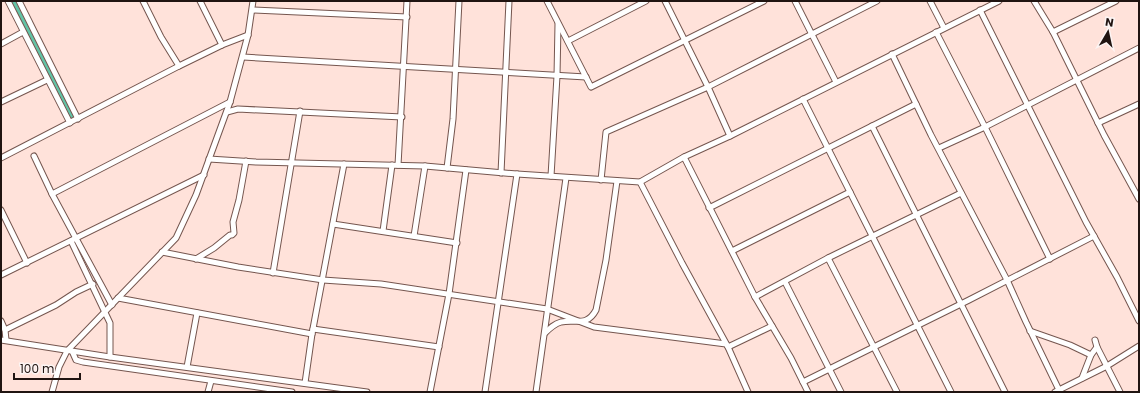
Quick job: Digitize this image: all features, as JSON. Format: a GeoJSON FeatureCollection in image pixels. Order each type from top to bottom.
{"type":"FeatureCollection","features":[{"type":"Feature","properties":{"kind":"street"},"geometry":{"type":"LineString","coordinates":[[8,1],[70,123]]}},
{"type":"Feature","properties":{"kind":"street"},"geometry":{"type":"LineString","coordinates":[[19,1],[78,119]]}},
{"type":"Feature","properties":{"kind":"street"},"geometry":{"type":"LineString","coordinates":[[143,1],[161,37],[180,66]]}},
{"type":"Feature","properties":{"kind":"street"},"geometry":{"type":"LineString","coordinates":[[200,1],[222,45]]}},
{"type":"Feature","properties":{"kind":"street"},"geometry":{"type":"LineString","coordinates":[[52,392],[59,367],[70,351],[105,311],[176,238],[204,175],[227,112],[243,57],[254,1]]}},
{"type":"Feature","properties":{"kind":"street"},"geometry":{"type":"LineString","coordinates":[[398,165],[402,117],[407,1]]}},
{"type":"Feature","properties":{"kind":"street"},"geometry":{"type":"LineString","coordinates":[[447,168],[453,119],[459,1]]}},
{"type":"Feature","properties":{"kind":"street"},"geometry":{"type":"LineString","coordinates":[[501,173],[509,1]]}},
{"type":"Feature","properties":{"kind":"street"},"geometry":{"type":"LineString","coordinates":[[547,1],[591,87],[764,1]]}},
{"type":"Feature","properties":{"kind":"street"},"geometry":{"type":"LineString","coordinates":[[568,41],[646,1]]}},
{"type":"Feature","properties":{"kind":"street"},"geometry":{"type":"LineString","coordinates":[[664,1],[708,87],[730,136]]}},
{"type":"Feature","properties":{"kind":"street"},"geometry":{"type":"LineString","coordinates":[[795,1],[836,82]]}},
{"type":"Feature","properties":{"kind":"street"},"geometry":{"type":"LineString","coordinates":[[601,180],[606,132],[708,87],[877,1]]}},
{"type":"Feature","properties":{"kind":"street"},"geometry":{"type":"LineString","coordinates":[[930,1],[944,28]]}},
{"type":"Feature","properties":{"kind":"street"},"geometry":{"type":"LineString","coordinates":[[209,159],[425,166],[566,178],[640,182],[684,157],[730,136],[999,1]]}},
{"type":"Feature","properties":{"kind":"street"},"geometry":{"type":"LineString","coordinates":[[1034,1],[1053,32],[1098,123],[1139,199]]}},
{"type":"Feature","properties":{"kind":"street"},"geometry":{"type":"LineString","coordinates":[[1053,32],[1116,1]]}},
{"type":"Feature","properties":{"kind":"street"},"geometry":{"type":"LineString","coordinates":[[253,10],[407,17]]}},
{"type":"Feature","properties":{"kind":"street"},"geometry":{"type":"LineString","coordinates":[[980,10],[1094,236],[1139,321]]}},
{"type":"Feature","properties":{"kind":"street"},"geometry":{"type":"LineString","coordinates":[[551,176],[557,76],[558,23]]}},
{"type":"Feature","properties":{"kind":"street"},"geometry":{"type":"LineString","coordinates":[[1,44],[23,32]]}},
{"type":"Feature","properties":{"kind":"street"},"geometry":{"type":"LineString","coordinates":[[936,32],[1050,258]]}},
{"type":"Feature","properties":{"kind":"street"},"geometry":{"type":"LineString","coordinates":[[1,158],[222,45],[248,35]]}},
{"type":"Feature","properties":{"kind":"street"},"geometry":{"type":"LineString","coordinates":[[939,148],[985,127],[1139,48]]}},
{"type":"Feature","properties":{"kind":"street"},"geometry":{"type":"LineString","coordinates":[[892,54],[961,193],[1007,280],[1058,391],[1107,366],[1139,346]]}},
{"type":"Feature","properties":{"kind":"street"},"geometry":{"type":"LineString","coordinates":[[243,57],[586,77]]}},
{"type":"Feature","properties":{"kind":"street"},"geometry":{"type":"LineString","coordinates":[[1,102],[47,80]]}},
{"type":"Feature","properties":{"kind":"street"},"geometry":{"type":"LineString","coordinates":[[803,99],[951,392]]}},
{"type":"Feature","properties":{"kind":"street"},"geometry":{"type":"LineString","coordinates":[[52,194],[230,102]]}},
{"type":"Feature","properties":{"kind":"street"},"geometry":{"type":"LineString","coordinates":[[710,208],[916,104]]}},
{"type":"Feature","properties":{"kind":"street"},"geometry":{"type":"LineString","coordinates":[[1098,123],[1139,104]]}},
{"type":"Feature","properties":{"kind":"street"},"geometry":{"type":"LineString","coordinates":[[227,112],[238,109],[402,117]]}},
{"type":"Feature","properties":{"kind":"street"},"geometry":{"type":"LineString","coordinates":[[273,273],[300,111]]}},
{"type":"Feature","properties":{"kind":"street"},"geometry":{"type":"LineString","coordinates":[[872,126],[1005,392]]}},
{"type":"Feature","properties":{"kind":"street"},"geometry":{"type":"LineString","coordinates":[[34,156],[74,239],[110,323],[110,357]]}},
{"type":"Feature","properties":{"kind":"street"},"geometry":{"type":"LineString","coordinates":[[684,157],[755,297],[808,392]]}},
{"type":"Feature","properties":{"kind":"street"},"geometry":{"type":"LineString","coordinates":[[196,259],[234,233],[233,222],[239,200],[246,161]]}},
{"type":"Feature","properties":{"kind":"street"},"geometry":{"type":"LineString","coordinates":[[305,383],[312,331],[323,280],[344,164]]}},
{"type":"Feature","properties":{"kind":"street"},"geometry":{"type":"LineString","coordinates":[[382,231],[392,165]]}},
{"type":"Feature","properties":{"kind":"street"},"geometry":{"type":"LineString","coordinates":[[414,236],[425,166]]}},
{"type":"Feature","properties":{"kind":"street"},"geometry":{"type":"LineString","coordinates":[[430,392],[450,294],[466,170]]}},
{"type":"Feature","properties":{"kind":"street"},"geometry":{"type":"LineString","coordinates":[[485,392],[517,174]]}},
{"type":"Feature","properties":{"kind":"street"},"geometry":{"type":"LineString","coordinates":[[1,276],[204,175]]}},
{"type":"Feature","properties":{"kind":"street"},"geometry":{"type":"LineString","coordinates":[[536,392],[566,178]]}},
{"type":"Feature","properties":{"kind":"street"},"geometry":{"type":"LineString","coordinates":[[545,333],[554,325],[562,322],[582,322],[592,318],[596,310],[606,260],[617,180]]}},
{"type":"Feature","properties":{"kind":"street"},"geometry":{"type":"LineString","coordinates":[[640,182],[727,345],[748,392]]}},
{"type":"Feature","properties":{"kind":"street"},"geometry":{"type":"LineString","coordinates":[[732,251],[850,192]]}},
{"type":"Feature","properties":{"kind":"street"},"geometry":{"type":"LineString","coordinates":[[755,297],[828,258],[961,193]]}},
{"type":"Feature","properties":{"kind":"street"},"geometry":{"type":"LineString","coordinates":[[1,210],[27,263]]}},
{"type":"Feature","properties":{"kind":"street"},"geometry":{"type":"LineString","coordinates":[[333,224],[457,243]]}},
{"type":"Feature","properties":{"kind":"street"},"geometry":{"type":"LineString","coordinates":[[803,382],[1094,236]]}},
{"type":"Feature","properties":{"kind":"street"},"geometry":{"type":"LineString","coordinates":[[74,239],[112,304]]}},
{"type":"Feature","properties":{"kind":"street"},"geometry":{"type":"LineString","coordinates":[[162,252],[273,273],[323,280],[381,284],[499,301],[547,309],[594,327],[727,345],[772,326]]}},
{"type":"Feature","properties":{"kind":"street"},"geometry":{"type":"LineString","coordinates":[[828,258],[897,392]]}},
{"type":"Feature","properties":{"kind":"street"},"geometry":{"type":"LineString","coordinates":[[785,282],[841,392]]}},
{"type":"Feature","properties":{"kind":"street"},"geometry":{"type":"LineString","coordinates":[[5,330],[56,305],[76,292],[93,284]]}},
{"type":"Feature","properties":{"kind":"street"},"geometry":{"type":"LineString","coordinates":[[118,298],[197,313],[312,331],[438,347]]}},
{"type":"Feature","properties":{"kind":"street"},"geometry":{"type":"LineString","coordinates":[[187,367],[197,313]]}},
{"type":"Feature","properties":{"kind":"street"},"geometry":{"type":"LineString","coordinates":[[1,320],[5,330],[4,340],[110,357],[367,392]]}},
{"type":"Feature","properties":{"kind":"street"},"geometry":{"type":"LineString","coordinates":[[1030,331],[1070,345],[1091,355]]}},
{"type":"Feature","properties":{"kind":"street"},"geometry":{"type":"LineString","coordinates":[[1095,340],[1097,347],[1120,392]]}},
{"type":"Feature","properties":{"kind":"street"},"geometry":{"type":"LineString","coordinates":[[1082,378],[1091,355],[1097,347]]}},
{"type":"Feature","properties":{"kind":"street"},"geometry":{"type":"LineString","coordinates":[[70,351],[76,360],[83,362],[292,392]]}},
{"type":"Feature","properties":{"kind":"street"},"geometry":{"type":"LineString","coordinates":[[208,392],[211,381]]}},
{"type":"Feature","properties":{"kind":"waterway"},"geometry":{"type":"LineString","coordinates":[[13,1],[71,116]]}}]}
